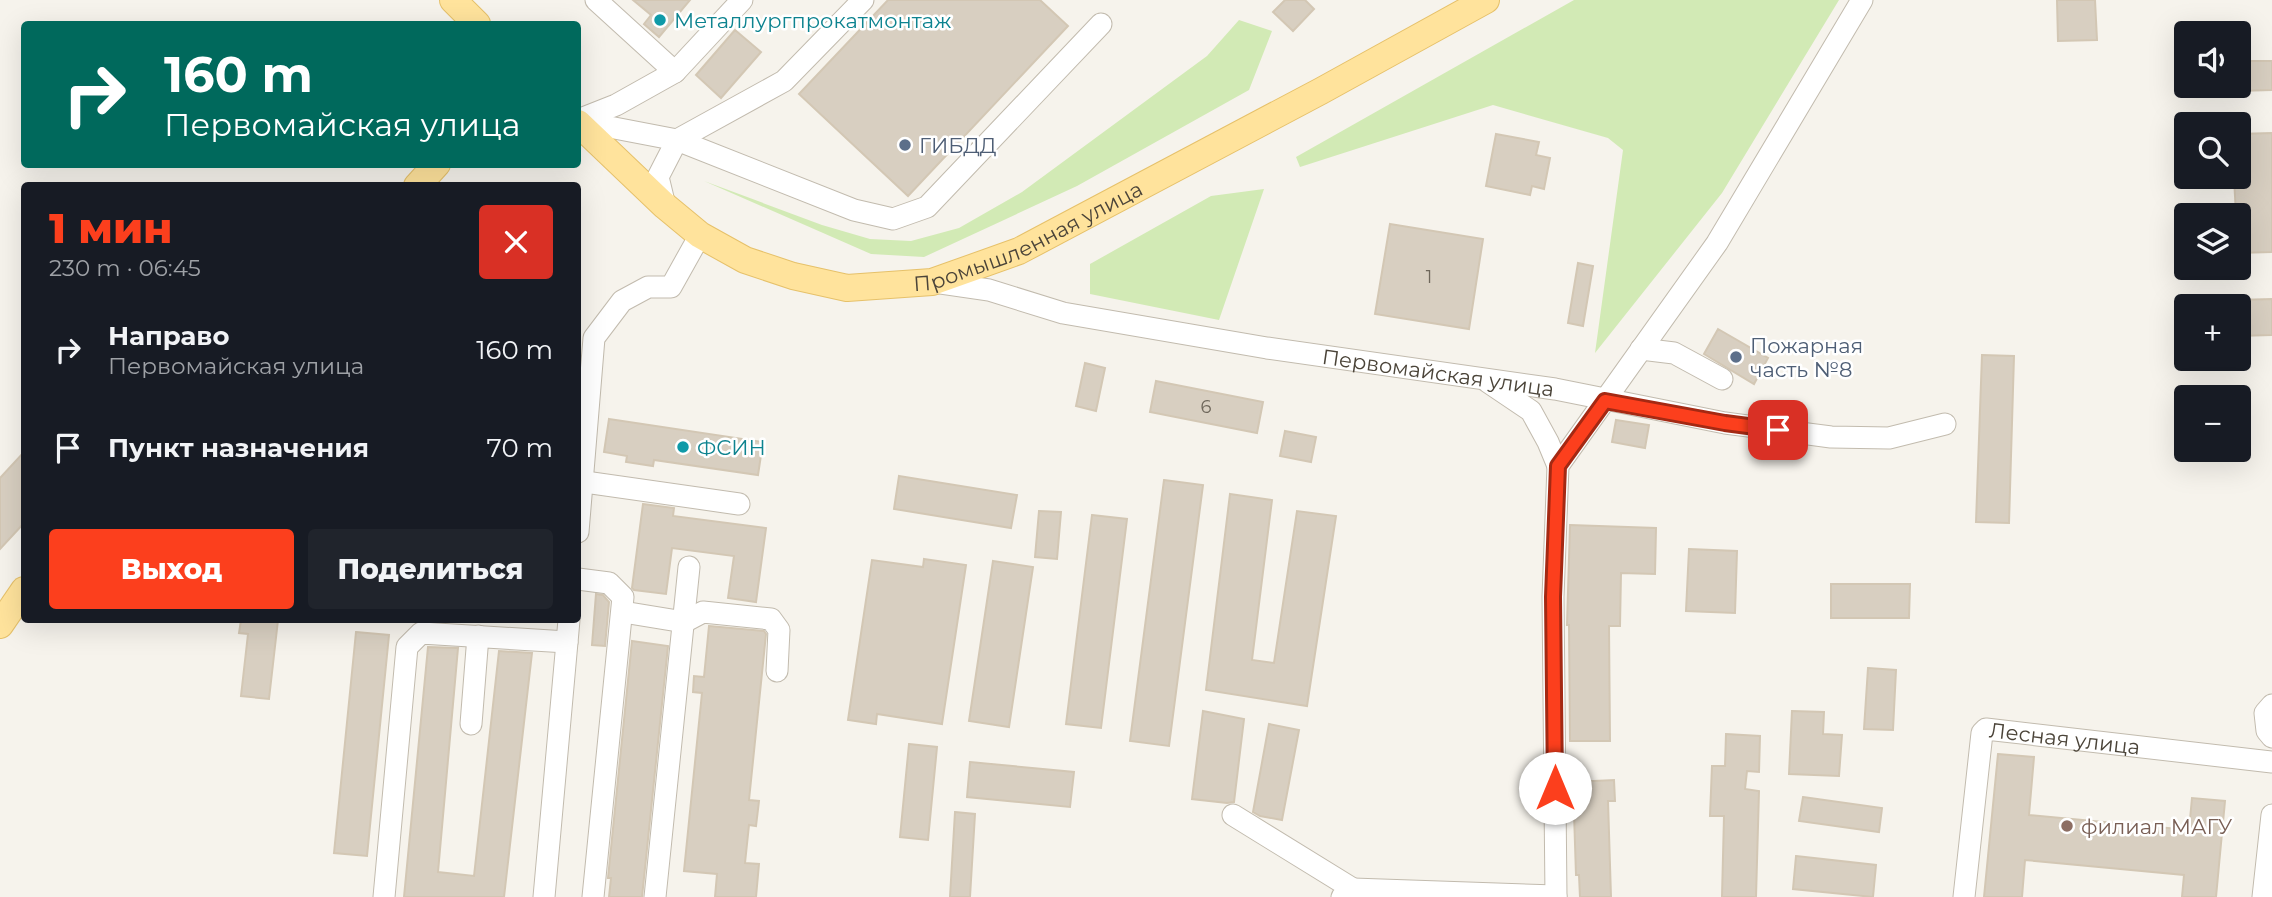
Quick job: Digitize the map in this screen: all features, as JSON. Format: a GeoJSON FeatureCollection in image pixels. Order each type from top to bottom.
{"type":"FeatureCollection","features":[{"type":"Feature","properties":{"kind":"main road","name":"Промышленная улица"},"geometry":{"type":"LineString","coordinates":[[581,124],[665,206],[700,235],[745,260],[793,276],[846,288],[932,282],[1019,251],[1297,104],[1486,0]]}},
{"type":"Feature","properties":{"kind":"main road"},"geometry":{"type":"LineString","coordinates":[[421,182],[433,168]]}},
{"type":"Feature","properties":{"kind":"main road"},"geometry":{"type":"LineString","coordinates":[[2,617],[21,594]]}},
{"type":"Feature","properties":{"kind":"street"},"geometry":{"type":"LineString","coordinates":[[596,0],[675,72]]}},
{"type":"Feature","properties":{"kind":"street"},"geometry":{"type":"LineString","coordinates":[[581,120],[616,105],[675,72],[742,0]]}},
{"type":"Feature","properties":{"kind":"street"},"geometry":{"type":"LineString","coordinates":[[665,206],[658,177],[677,139],[784,80],[863,0]]}},
{"type":"Feature","properties":{"kind":"street"},"geometry":{"type":"LineString","coordinates":[[1558,466],[1717,243],[1862,0]]}},
{"type":"Feature","properties":{"kind":"street"},"geometry":{"type":"LineString","coordinates":[[581,122],[677,139],[854,209],[893,219],[927,207],[1101,24]]}},
{"type":"Feature","properties":{"kind":"street"},"geometry":{"type":"LineString","coordinates":[[581,471],[594,338],[622,301],[649,287],[671,287],[700,235]]}},
{"type":"Feature","properties":{"kind":"street","name":"Первомайская улица"},"geometry":{"type":"LineString","coordinates":[[932,282],[989,290],[1077,315],[1267,348],[1555,389],[1725,423],[1831,438],[1889,438],[1945,424]]}},
{"type":"Feature","properties":{"kind":"street"},"geometry":{"type":"LineString","coordinates":[[1641,349],[1674,353],[1722,379]]}},
{"type":"Feature","properties":{"kind":"street"},"geometry":{"type":"LineString","coordinates":[[1233,815],[1348,893],[1556,897],[1553,597],[1558,466],[1531,411],[1484,379]]}},
{"type":"Feature","properties":{"kind":"street"},"geometry":{"type":"LineString","coordinates":[[581,481],[740,504]]}},
{"type":"Feature","properties":{"kind":"street"},"geometry":{"type":"LineString","coordinates":[[655,897],[689,568]]}},
{"type":"Feature","properties":{"kind":"street"},"geometry":{"type":"LineString","coordinates":[[581,579],[609,583],[623,597],[593,897]]}},
{"type":"Feature","properties":{"kind":"street"},"geometry":{"type":"LineString","coordinates":[[623,612],[684,622],[704,612],[771,619],[779,630],[777,671]]}},
{"type":"Feature","properties":{"kind":"street"},"geometry":{"type":"LineString","coordinates":[[544,897],[569,623]]}},
{"type":"Feature","properties":{"kind":"street"},"geometry":{"type":"LineString","coordinates":[[384,897],[407,647],[421,632],[567,642]]}},
{"type":"Feature","properties":{"kind":"street"},"geometry":{"type":"LineString","coordinates":[[471,724],[478,636]]}},
{"type":"Feature","properties":{"kind":"street"},"geometry":{"type":"LineString","coordinates":[[2272,705],[2264,713],[2267,731],[2272,737]]}},
{"type":"Feature","properties":{"kind":"street","name":"Лесная улица"},"geometry":{"type":"LineString","coordinates":[[1964,897],[1982,733],[1986,729],[2272,762]]}},
{"type":"Feature","properties":{"kind":"street"},"geometry":{"type":"LineString","coordinates":[[2263,897],[2272,815]]}},
{"type":"Feature","properties":{"kind":"green space"},"geometry":{"type":"Polygon","coordinates":[[[1574,0],[1839,0],[1722,193],[1595,353],[1623,150],[1608,138],[1493,105],[1300,167],[1296,157],[1574,0]]]}},
{"type":"Feature","properties":{"kind":"green space"},"geometry":{"type":"Polygon","coordinates":[[[1239,20],[1272,31],[1249,90],[1077,186],[924,257],[871,254],[704,181],[822,225],[870,239],[911,241],[959,228],[1022,192],[1207,56],[1239,20]]]}},
{"type":"Feature","properties":{"kind":"green space"},"geometry":{"type":"Polygon","coordinates":[[[1264,189],[1219,320],[1090,294],[1090,264],[1211,196],[1264,189]]]}},
{"type":"Feature","properties":{"kind":"building","name":"Металлургпрокатмонтаж"},"geometry":{"type":"Polygon","coordinates":[[[633,0],[690,0],[659,37],[644,24],[651,15],[633,0]]]}},
{"type":"Feature","properties":{"kind":"building","name":"ГИБДД"},"geometry":{"type":"Polygon","coordinates":[[[888,0],[1040,0],[1068,26],[908,196],[799,94],[888,0]]]}},
{"type":"Feature","properties":{"kind":"building"},"geometry":{"type":"Polygon","coordinates":[[[1285,0],[1305,0],[1314,9],[1293,31],[1273,12],[1285,0]]]}},
{"type":"Feature","properties":{"kind":"building"},"geometry":{"type":"Polygon","coordinates":[[[2057,0],[2095,0],[2097,40],[2058,41],[2057,0]]]}},
{"type":"Feature","properties":{"kind":"building"},"geometry":{"type":"Polygon","coordinates":[[[735,30],[761,52],[721,98],[696,75],[735,30]]]}},
{"type":"Feature","properties":{"kind":"building"},"geometry":{"type":"Polygon","coordinates":[[[2251,61],[2272,61],[2272,90],[2251,91],[2251,61]]]}},
{"type":"Feature","properties":{"kind":"building"},"geometry":{"type":"Polygon","coordinates":[[[2272,133],[2272,252],[2251,253],[2251,203],[2235,203],[2235,189],[2251,189],[2251,134],[2272,133]]]}},
{"type":"Feature","properties":{"kind":"building"},"geometry":{"type":"Polygon","coordinates":[[[1496,134],[1539,142],[1536,155],[1550,158],[1544,189],[1532,186],[1530,195],[1486,186],[1496,134]]]}},
{"type":"Feature","properties":{"kind":"building"},"geometry":{"type":"Polygon","coordinates":[[[1390,224],[1483,239],[1469,329],[1375,314],[1390,224]]]}},
{"type":"Feature","properties":{"kind":"building"},"geometry":{"type":"Polygon","coordinates":[[[1578,263],[1593,266],[1583,326],[1568,323],[1578,263]]]}},
{"type":"Feature","properties":{"kind":"building"},"geometry":{"type":"Polygon","coordinates":[[[2272,299],[2272,335],[2251,336],[2251,300],[2272,299]]]}},
{"type":"Feature","properties":{"kind":"building","name":"Пожарная часть №8"},"geometry":{"type":"Polygon","coordinates":[[[1718,329],[1768,358],[1754,384],[1704,354],[1718,329]]]}},
{"type":"Feature","properties":{"kind":"building"},"geometry":{"type":"Polygon","coordinates":[[[1982,355],[2014,356],[2009,523],[1976,522],[1982,355]]]}},
{"type":"Feature","properties":{"kind":"building"},"geometry":{"type":"Polygon","coordinates":[[[1085,363],[1105,368],[1096,411],[1076,406],[1085,363]]]}},
{"type":"Feature","properties":{"kind":"building"},"geometry":{"type":"Polygon","coordinates":[[[1156,381],[1263,402],[1257,433],[1150,412],[1156,381]]]}},
{"type":"Feature","properties":{"kind":"building","name":"ФСИН"},"geometry":{"type":"Polygon","coordinates":[[[609,419],[763,442],[758,475],[654,460],[653,466],[626,462],[627,456],[604,452],[609,419]]]}},
{"type":"Feature","properties":{"kind":"building"},"geometry":{"type":"Polygon","coordinates":[[[1616,420],[1649,425],[1645,448],[1612,442],[1616,420]]]}},
{"type":"Feature","properties":{"kind":"building"},"geometry":{"type":"Polygon","coordinates":[[[1285,431],[1316,437],[1311,462],[1280,456],[1285,431]]]}},
{"type":"Feature","properties":{"kind":"building"},"geometry":{"type":"Polygon","coordinates":[[[21,455],[21,526],[0,549],[0,478],[21,455]]]}},
{"type":"Feature","properties":{"kind":"building"},"geometry":{"type":"Polygon","coordinates":[[[899,476],[1017,495],[1011,528],[894,509],[899,476]]]}},
{"type":"Feature","properties":{"kind":"building"},"geometry":{"type":"Polygon","coordinates":[[[1164,480],[1203,485],[1169,746],[1130,741],[1164,480]]]}},
{"type":"Feature","properties":{"kind":"building"},"geometry":{"type":"Polygon","coordinates":[[[1230,494],[1272,500],[1252,660],[1274,663],[1297,511],[1336,516],[1307,706],[1206,690],[1230,494]]]}},
{"type":"Feature","properties":{"kind":"building"},"geometry":{"type":"Polygon","coordinates":[[[643,504],[674,508],[673,516],[766,528],[756,602],[728,598],[734,556],[672,548],[666,594],[634,590],[632,588],[643,504]]]}},
{"type":"Feature","properties":{"kind":"building"},"geometry":{"type":"Polygon","coordinates":[[[1039,511],[1061,512],[1057,559],[1035,557],[1039,511]]]}},
{"type":"Feature","properties":{"kind":"building"},"geometry":{"type":"Polygon","coordinates":[[[1092,515],[1127,519],[1101,728],[1066,724],[1092,515]]]}},
{"type":"Feature","properties":{"kind":"building"},"geometry":{"type":"Polygon","coordinates":[[[1570,525],[1656,528],[1655,574],[1621,573],[1620,626],[1609,626],[1610,741],[1570,741],[1567,625],[1570,525]]]}},
{"type":"Feature","properties":{"kind":"building"},"geometry":{"type":"Polygon","coordinates":[[[1689,549],[1737,551],[1735,613],[1686,611],[1689,549]]]}},
{"type":"Feature","properties":{"kind":"building"},"geometry":{"type":"Polygon","coordinates":[[[924,559],[966,565],[942,724],[877,714],[876,724],[848,720],[872,560],[923,567],[924,559]]]}},
{"type":"Feature","properties":{"kind":"building"},"geometry":{"type":"Polygon","coordinates":[[[993,561],[1033,567],[1009,727],[969,721],[993,561]]]}},
{"type":"Feature","properties":{"kind":"building"},"geometry":{"type":"Polygon","coordinates":[[[1831,584],[1910,584],[1909,618],[1831,618],[1831,584]]]}},
{"type":"Feature","properties":{"kind":"building"},"geometry":{"type":"Polygon","coordinates":[[[596,594],[603,595],[609,602],[605,646],[592,645],[596,594]]]}},
{"type":"Feature","properties":{"kind":"building"},"geometry":{"type":"Polygon","coordinates":[[[241,623],[278,623],[269,699],[241,696],[248,634],[239,633],[241,623]]]}},
{"type":"Feature","properties":{"kind":"building"},"geometry":{"type":"Polygon","coordinates":[[[709,626],[764,631],[766,634],[749,800],[759,801],[756,826],[749,825],[745,863],[759,864],[756,897],[715,897],[717,874],[684,871],[702,693],[693,692],[694,676],[704,677],[709,626]]]}},
{"type":"Feature","properties":{"kind":"building"},"geometry":{"type":"Polygon","coordinates":[[[356,632],[389,635],[367,856],[334,853],[356,632]]]}},
{"type":"Feature","properties":{"kind":"building"},"geometry":{"type":"Polygon","coordinates":[[[632,641],[668,646],[642,897],[609,897],[611,878],[608,878],[632,641]]]}},
{"type":"Feature","properties":{"kind":"building"},"geometry":{"type":"Polygon","coordinates":[[[428,647],[458,648],[438,872],[474,876],[499,651],[532,653],[504,897],[404,897],[428,647]]]}},
{"type":"Feature","properties":{"kind":"building"},"geometry":{"type":"Polygon","coordinates":[[[1868,668],[1896,670],[1893,730],[1864,729],[1868,668]]]}},
{"type":"Feature","properties":{"kind":"building"},"geometry":{"type":"Polygon","coordinates":[[[1203,711],[1244,719],[1234,802],[1192,799],[1203,711]]]}},
{"type":"Feature","properties":{"kind":"building"},"geometry":{"type":"Polygon","coordinates":[[[1792,711],[1824,712],[1823,734],[1842,735],[1839,776],[1789,774],[1792,711]]]}},
{"type":"Feature","properties":{"kind":"building"},"geometry":{"type":"Polygon","coordinates":[[[1269,724],[1299,730],[1282,820],[1253,812],[1269,724]]]}},
{"type":"Feature","properties":{"kind":"building"},"geometry":{"type":"Polygon","coordinates":[[[1726,734],[1760,736],[1759,772],[1747,771],[1745,789],[1759,791],[1756,897],[1722,897],[1724,816],[1710,816],[1712,766],[1725,766],[1726,734]]]}},
{"type":"Feature","properties":{"kind":"building"},"geometry":{"type":"Polygon","coordinates":[[[909,744],[937,747],[928,840],[900,837],[909,744]]]}},
{"type":"Feature","properties":{"kind":"building","name":"филиал МАГУ"},"geometry":{"type":"Polygon","coordinates":[[[1998,754],[2034,757],[2029,815],[2189,830],[2192,798],[2225,801],[2216,897],[2182,897],[2184,875],[2025,860],[2022,897],[1984,897],[1998,754]]]}},
{"type":"Feature","properties":{"kind":"building"},"geometry":{"type":"Polygon","coordinates":[[[970,762],[1074,772],[1070,807],[967,797],[970,762]]]}},
{"type":"Feature","properties":{"kind":"building"},"geometry":{"type":"Polygon","coordinates":[[[1614,780],[1615,801],[1608,801],[1611,897],[1580,897],[1579,875],[1576,875],[1573,782],[1614,780]]]}},
{"type":"Feature","properties":{"kind":"building"},"geometry":{"type":"Polygon","coordinates":[[[1803,797],[1882,808],[1879,832],[1799,821],[1803,797]]]}},
{"type":"Feature","properties":{"kind":"building"},"geometry":{"type":"Polygon","coordinates":[[[955,812],[975,814],[970,897],[950,897],[955,812]]]}},
{"type":"Feature","properties":{"kind":"building"},"geometry":{"type":"Polygon","coordinates":[[[1796,856],[1876,865],[1873,897],[1793,889],[1796,856]]]}},
{"type":"Feature","properties":{"kind":"place","name":"Металлургпрокатмонтаж"},"geometry":{"type":"Point","coordinates":[660,20]}},
{"type":"Feature","properties":{"kind":"place","name":"ГИБДД"},"geometry":{"type":"Point","coordinates":[905,145]}},
{"type":"Feature","properties":{"kind":"place","name":"Пожарная часть №8"},"geometry":{"type":"Point","coordinates":[1736,357]}},
{"type":"Feature","properties":{"kind":"place","name":"ФСИН"},"geometry":{"type":"Point","coordinates":[683,447]}},
{"type":"Feature","properties":{"kind":"place","name":"филиал МАГУ"},"geometry":{"type":"Point","coordinates":[2067,826]}},
{"type":"Feature","properties":{"kind":"route"},"geometry":{"type":"LineString","coordinates":[[1555,788],[1553,597],[1558,466],[1605,401],[1778,430]]}}]}
